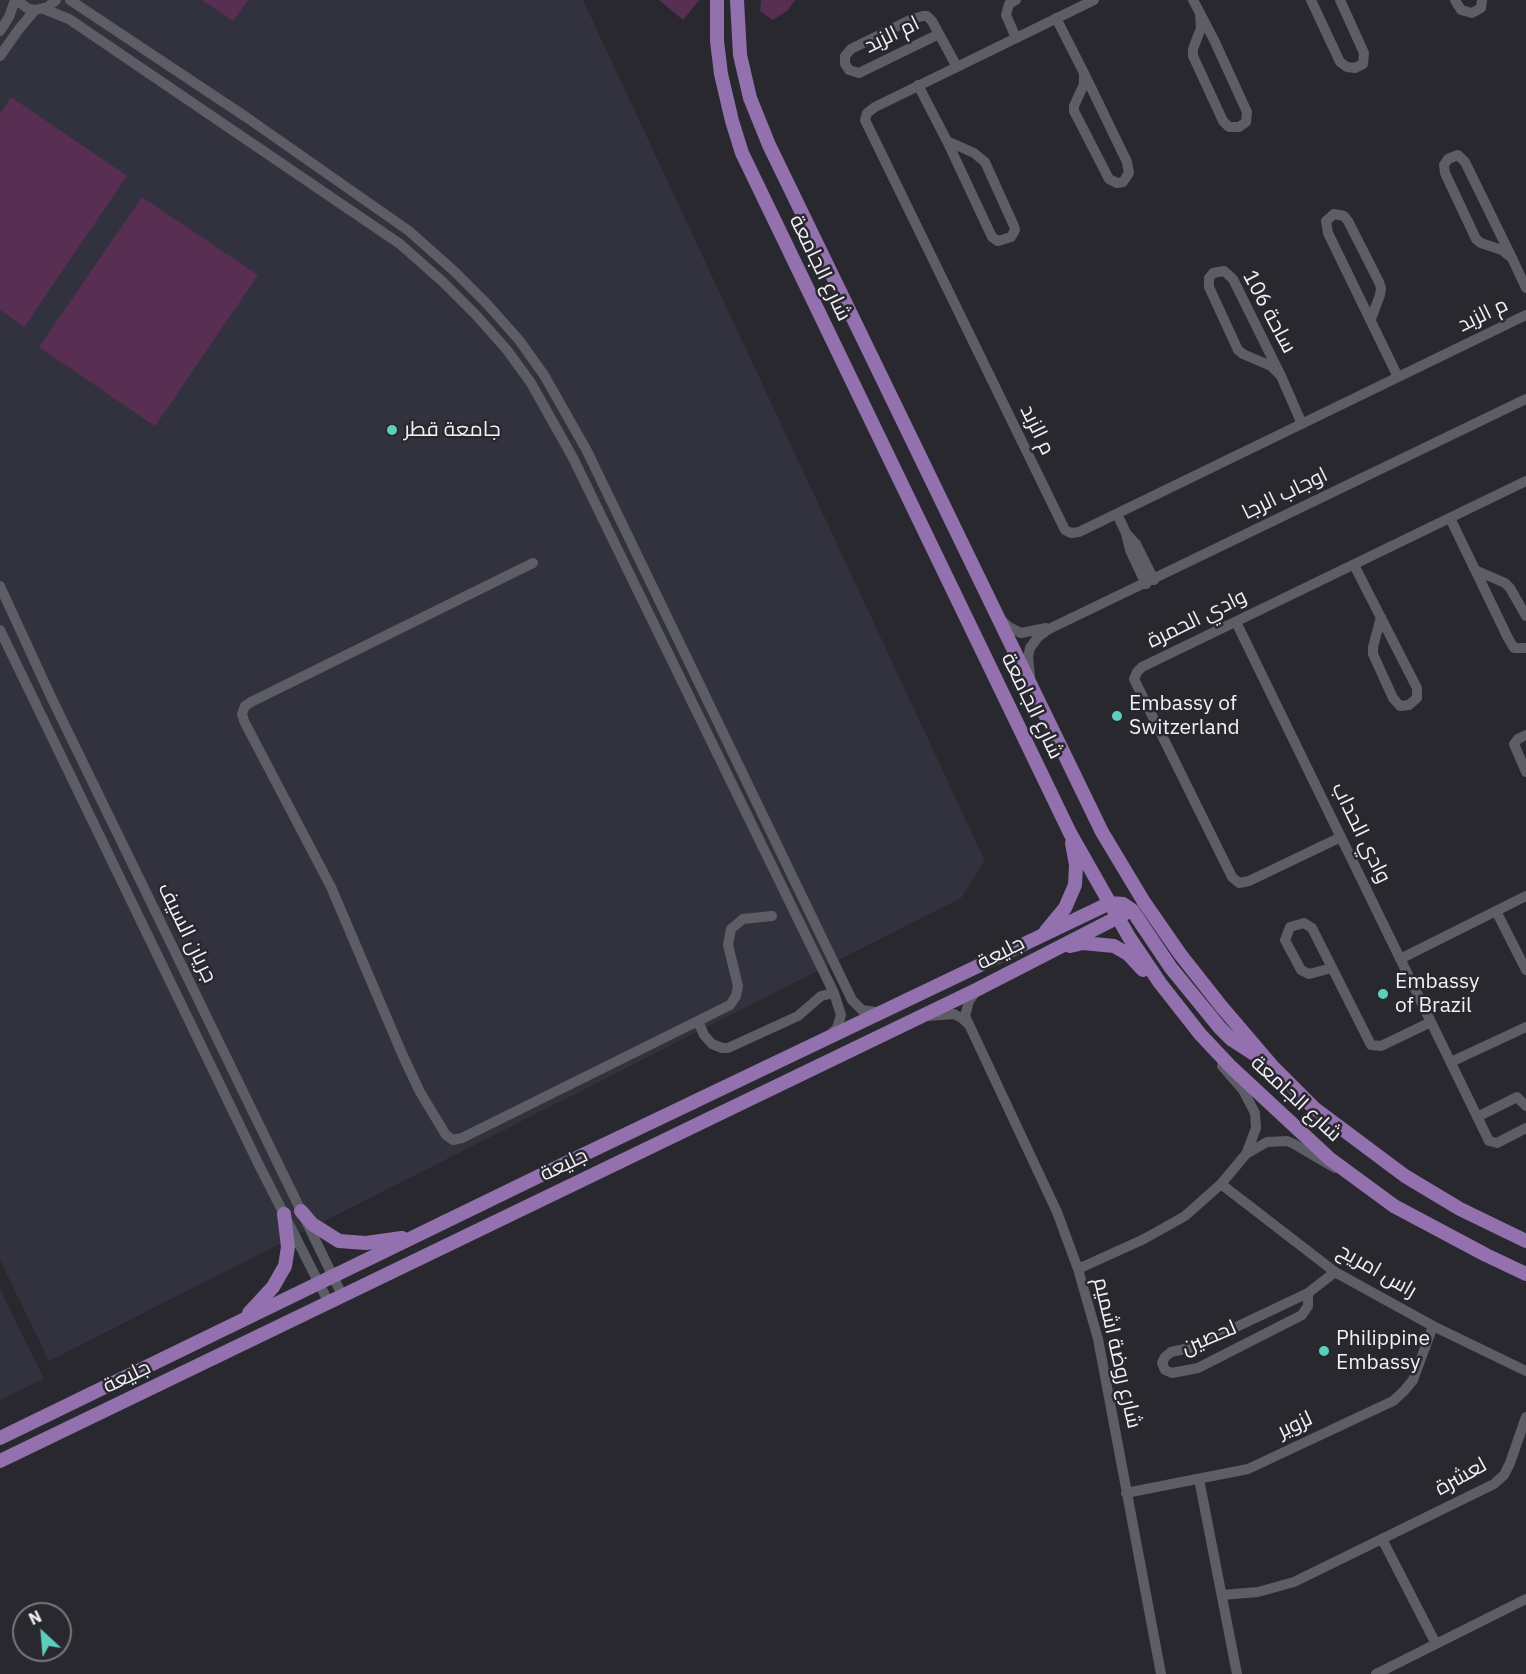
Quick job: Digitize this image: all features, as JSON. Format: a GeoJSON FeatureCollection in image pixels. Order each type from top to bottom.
{"type":"FeatureCollection","features":[{"type":"Feature","properties":{"kind":"main road","name":"شارع الجامعة"},"geometry":{"type":"LineString","coordinates":[[717,0],[717,41],[721,74],[742,153],[1070,833],[1118,917],[1160,983],[1200,1034],[1330,1160],[1417,1219],[1526,1274]]}},
{"type":"Feature","properties":{"kind":"main road","name":"شارع الجامعة"},"geometry":{"type":"LineString","coordinates":[[737,0],[740,55],[750,99],[766,136],[1102,832],[1144,902],[1187,963],[1273,1067],[1314,1108],[1405,1176],[1460,1209],[1526,1241]]}},
{"type":"Feature","properties":{"kind":"main road"},"geometry":{"type":"LineString","coordinates":[[1040,937],[1065,908],[1075,885],[1076,865],[1070,833]]}},
{"type":"Feature","properties":{"kind":"main road","name":"جليعة"},"geometry":{"type":"LineString","coordinates":[[0,1461],[91,1417],[338,1285],[919,1018],[1144,902]]}},
{"type":"Feature","properties":{"kind":"main road"},"geometry":{"type":"LineString","coordinates":[[1110,903],[1123,904],[1132,910],[1171,968],[1220,1028],[1231,1039],[1273,1067]]}},
{"type":"Feature","properties":{"kind":"main road","name":"جليعة"},"geometry":{"type":"LineString","coordinates":[[338,1285],[418,1234],[1110,903]]}},
{"type":"Feature","properties":{"kind":"main road"},"geometry":{"type":"LineString","coordinates":[[1054,950],[1083,943],[1114,946],[1128,954],[1148,975],[1160,983]]}},
{"type":"Feature","properties":{"kind":"main road"},"geometry":{"type":"LineString","coordinates":[[323,1293],[503,1203],[509,1197],[512,1189]]}},
{"type":"Feature","properties":{"kind":"main road"},"geometry":{"type":"LineString","coordinates":[[301,1211],[312,1224],[339,1241],[366,1243],[418,1234]]}},
{"type":"Feature","properties":{"kind":"main road"},"geometry":{"type":"LineString","coordinates":[[237,1323],[266,1296],[285,1266],[288,1247],[284,1214]]}},
{"type":"Feature","properties":{"kind":"main road","name":"جليعة"},"geometry":{"type":"LineString","coordinates":[[0,1438],[237,1323],[323,1293]]}},
{"type":"Feature","properties":{"kind":"street"},"geometry":{"type":"LineString","coordinates":[[0,31],[16,0],[27,8],[69,19],[400,244],[443,282],[507,350],[531,383],[573,458],[834,993],[841,1011],[841,1019],[837,1028],[827,1039]]}},
{"type":"Feature","properties":{"kind":"street"},"geometry":{"type":"LineString","coordinates":[[0,56],[23,23],[56,0]]}},
{"type":"Feature","properties":{"kind":"street"},"geometry":{"type":"LineString","coordinates":[[70,0],[246,117],[409,231],[454,271],[519,340],[549,384],[587,451],[852,1000],[858,1008],[882,1013]]}},
{"type":"Feature","properties":{"kind":"street"},"geometry":{"type":"LineString","coordinates":[[1016,0],[1009,4],[1006,15],[1016,38]]}},
{"type":"Feature","properties":{"kind":"street","name":"م الزبد"},"geometry":{"type":"LineString","coordinates":[[1094,0],[869,110],[866,116],[867,125],[1063,528],[1071,533],[1079,532],[1526,315]]}},
{"type":"Feature","properties":{"kind":"street"},"geometry":{"type":"LineString","coordinates":[[1193,0],[1200,13],[1247,112],[1246,122],[1239,127],[1229,127],[1223,121],[1193,56],[1201,23],[1200,13]]}},
{"type":"Feature","properties":{"kind":"street"},"geometry":{"type":"LineString","coordinates":[[1311,0],[1340,62],[1347,67],[1355,68],[1363,64],[1364,53],[1340,0]]}},
{"type":"Feature","properties":{"kind":"street"},"geometry":{"type":"LineString","coordinates":[[1455,0],[1461,10],[1472,13],[1481,8],[1482,0]]}},
{"type":"Feature","properties":{"kind":"street","name":"ام الزبد"},"geometry":{"type":"LineString","coordinates":[[939,34],[860,73],[849,70],[845,64],[845,56],[851,49],[918,16],[930,18],[939,34],[957,67]]}},
{"type":"Feature","properties":{"kind":"street"},"geometry":{"type":"LineString","coordinates":[[1056,18],[1084,73],[1127,162],[1129,173],[1123,182],[1117,183],[1109,179],[1074,111],[1084,84],[1084,73]]}},
{"type":"Feature","properties":{"kind":"street"},"geometry":{"type":"LineString","coordinates":[[918,86],[948,141],[992,237],[998,241],[1011,237],[1014,226],[985,162],[974,153],[948,141]]}},
{"type":"Feature","properties":{"kind":"street"},"geometry":{"type":"LineString","coordinates":[[1512,258],[1502,250],[1476,239],[1445,174],[1444,165],[1448,159],[1455,155],[1463,159],[1512,258],[1526,288]]}},
{"type":"Feature","properties":{"kind":"street"},"geometry":{"type":"LineString","coordinates":[[1371,319],[1380,295],[1379,282],[1348,221],[1344,216],[1334,214],[1326,221],[1326,229],[1398,377]]}},
{"type":"Feature","properties":{"kind":"street","name":"ساحة 106"},"geometry":{"type":"LineString","coordinates":[[1281,376],[1271,366],[1238,350],[1209,287],[1209,278],[1213,273],[1224,271],[1230,275],[1281,376],[1302,424]]}},
{"type":"Feature","properties":{"kind":"street","name":"اوجاب الرجا"},"geometry":{"type":"LineString","coordinates":[[1034,692],[1028,657],[1030,648],[1043,633],[1526,399]]}},
{"type":"Feature","properties":{"kind":"street","name":"وادي الحمرة"},"geometry":{"type":"LineString","coordinates":[[1341,837],[1249,881],[1239,883],[1232,877],[1134,679],[1137,672],[1142,667],[1526,481]]}},
{"type":"Feature","properties":{"kind":"street"},"geometry":{"type":"LineString","coordinates":[[1117,514],[1126,533],[1130,550],[1150,582]]}},
{"type":"Feature","properties":{"kind":"street"},"geometry":{"type":"LineString","coordinates":[[1449,518],[1508,638],[1514,648],[1526,648]]}},
{"type":"Feature","properties":{"kind":"street"},"geometry":{"type":"LineString","coordinates":[[533,563],[251,702],[245,706],[242,718],[331,887],[375,993],[420,1092],[445,1133],[450,1139],[457,1140],[472,1134],[730,1005],[736,996],[738,986],[728,939],[731,929],[743,919],[772,916]]}},
{"type":"Feature","properties":{"kind":"street"},"geometry":{"type":"LineString","coordinates":[[1354,565],[1381,617],[1417,688],[1417,698],[1409,705],[1400,706],[1393,698],[1373,654],[1381,617]]}},
{"type":"Feature","properties":{"kind":"street"},"geometry":{"type":"LineString","coordinates":[[1476,570],[1505,583],[1526,616]]}},
{"type":"Feature","properties":{"kind":"street","name":"جريان السيف"},"geometry":{"type":"LineString","coordinates":[[0,586],[52,699],[338,1285]]}},
{"type":"Feature","properties":{"kind":"street","name":"اوجاب الرجا"},"geometry":{"type":"LineString","coordinates":[[990,602],[1004,623],[1021,633],[1060,623]]}},
{"type":"Feature","properties":{"kind":"street","name":"وادي الحداب"},"geometry":{"type":"LineString","coordinates":[[1236,622],[1489,1141],[1493,1144],[1497,1143],[1526,1128]]}},
{"type":"Feature","properties":{"kind":"street","name":"جريان السيف"},"geometry":{"type":"LineString","coordinates":[[0,630],[323,1293]]}},
{"type":"Feature","properties":{"kind":"street"},"geometry":{"type":"LineString","coordinates":[[37,706],[45,697],[52,699]]}},
{"type":"Feature","properties":{"kind":"street"},"geometry":{"type":"LineString","coordinates":[[1526,735],[1514,744],[1526,772]]}},
{"type":"Feature","properties":{"kind":"street"},"geometry":{"type":"LineString","coordinates":[[1400,959],[1526,897]]}},
{"type":"Feature","properties":{"kind":"street"},"geometry":{"type":"LineString","coordinates":[[1496,911],[1526,970]]}},
{"type":"Feature","properties":{"kind":"street"},"geometry":{"type":"LineString","coordinates":[[1332,968],[1310,974],[1301,970],[1286,940],[1290,927],[1304,923],[1312,928],[1332,968],[1369,1042],[1374,1047],[1381,1046],[1431,1022]]}},
{"type":"Feature","properties":{"kind":"street"},"geometry":{"type":"LineString","coordinates":[[827,979],[834,979],[840,973]]}},
{"type":"Feature","properties":{"kind":"street"},"geometry":{"type":"LineString","coordinates":[[968,1024],[965,1016],[966,1009],[978,989]]}},
{"type":"Feature","properties":{"kind":"street"},"geometry":{"type":"LineString","coordinates":[[698,1021],[704,1035],[712,1044],[728,1048],[798,1016],[821,996],[834,993]]}},
{"type":"Feature","properties":{"kind":"street"},"geometry":{"type":"LineString","coordinates":[[919,1018],[954,1014],[968,1024]]}},
{"type":"Feature","properties":{"kind":"street","name":"شارع روضة اشميم"},"geometry":{"type":"LineString","coordinates":[[968,1024],[1057,1212],[1078,1269],[1098,1339],[1161,1674]]}},
{"type":"Feature","properties":{"kind":"street"},"geometry":{"type":"LineString","coordinates":[[1451,1062],[1526,1027]]}},
{"type":"Feature","properties":{"kind":"street"},"geometry":{"type":"LineString","coordinates":[[1078,1269],[1185,1216],[1221,1184],[1246,1154],[1256,1128],[1255,1113],[1242,1090],[1202,1041],[1200,1034]]}},
{"type":"Feature","properties":{"kind":"street"},"geometry":{"type":"LineString","coordinates":[[1477,1117],[1517,1098],[1526,1106]]}},
{"type":"Feature","properties":{"kind":"street"},"geometry":{"type":"LineString","coordinates":[[1246,1154],[1267,1142],[1287,1141],[1342,1172],[1348,1173]]}},
{"type":"Feature","properties":{"kind":"street","name":"راس امريح"},"geometry":{"type":"LineString","coordinates":[[1221,1184],[1335,1272],[1433,1326],[1526,1371]]}},
{"type":"Feature","properties":{"kind":"street"},"geometry":{"type":"LineString","coordinates":[[1496,1228],[1526,1236]]}},
{"type":"Feature","properties":{"kind":"street","name":"لحصين"},"geometry":{"type":"LineString","coordinates":[[1308,1293],[1308,1305],[1302,1315],[1198,1368],[1172,1373],[1165,1370],[1162,1363],[1171,1352],[1194,1347],[1308,1293],[1335,1272]]}},
{"type":"Feature","properties":{"kind":"street","name":"لزوير"},"geometry":{"type":"LineString","coordinates":[[1126,1493],[1248,1469],[1393,1401],[1413,1380],[1433,1326]]}},
{"type":"Feature","properties":{"kind":"street","name":"لعشرة"},"geometry":{"type":"LineString","coordinates":[[1222,1595],[1258,1592],[1294,1582],[1494,1484],[1504,1475],[1510,1463],[1526,1418]]}},
{"type":"Feature","properties":{"kind":"street"},"geometry":{"type":"LineString","coordinates":[[1198,1479],[1237,1674]]}},
{"type":"Feature","properties":{"kind":"street"},"geometry":{"type":"LineString","coordinates":[[1382,1539],[1436,1644]]}},
{"type":"Feature","properties":{"kind":"street"},"geometry":{"type":"LineString","coordinates":[[1376,1674],[1526,1599]]}},
{"type":"Feature","properties":{"kind":"shaded area","name":"جامعة قطر"},"geometry":{"type":"Polygon","coordinates":[[[0,0],[583,0],[985,861],[961,898],[49,1361],[0,1260],[0,0]]]}},
{"type":"Feature","properties":{"kind":"shaded area"},"geometry":{"type":"Polygon","coordinates":[[[202,0],[248,0],[233,21],[202,0]]]}},
{"type":"Feature","properties":{"kind":"shaded area"},"geometry":{"type":"Polygon","coordinates":[[[659,0],[699,0],[683,20],[659,0]]]}},
{"type":"Feature","properties":{"kind":"shaded area"},"geometry":{"type":"Polygon","coordinates":[[[761,0],[795,0],[788,10],[773,20],[760,11],[761,0]]]}},
{"type":"Feature","properties":{"kind":"shaded area"},"geometry":{"type":"Polygon","coordinates":[[[11,97],[127,176],[24,327],[0,310],[0,114],[11,97]]]}},
{"type":"Feature","properties":{"kind":"shaded area"},"geometry":{"type":"Polygon","coordinates":[[[142,197],[258,275],[155,426],[39,347],[142,197]]]}},
{"type":"Feature","properties":{"kind":"shaded area"},"geometry":{"type":"Polygon","coordinates":[[[0,1289],[44,1379],[0,1400],[0,1289]]]}},
{"type":"Feature","properties":{"kind":"place","name":"جامعة قطر"},"geometry":{"type":"Point","coordinates":[392,430]}},
{"type":"Feature","properties":{"kind":"place","name":"Embassy of Switzerland"},"geometry":{"type":"Point","coordinates":[1117,716]}},
{"type":"Feature","properties":{"kind":"place","name":"Embassy of Brazil"},"geometry":{"type":"Point","coordinates":[1383,994]}},
{"type":"Feature","properties":{"kind":"place","name":"Philippine Embassy"},"geometry":{"type":"Point","coordinates":[1324,1351]}}]}
